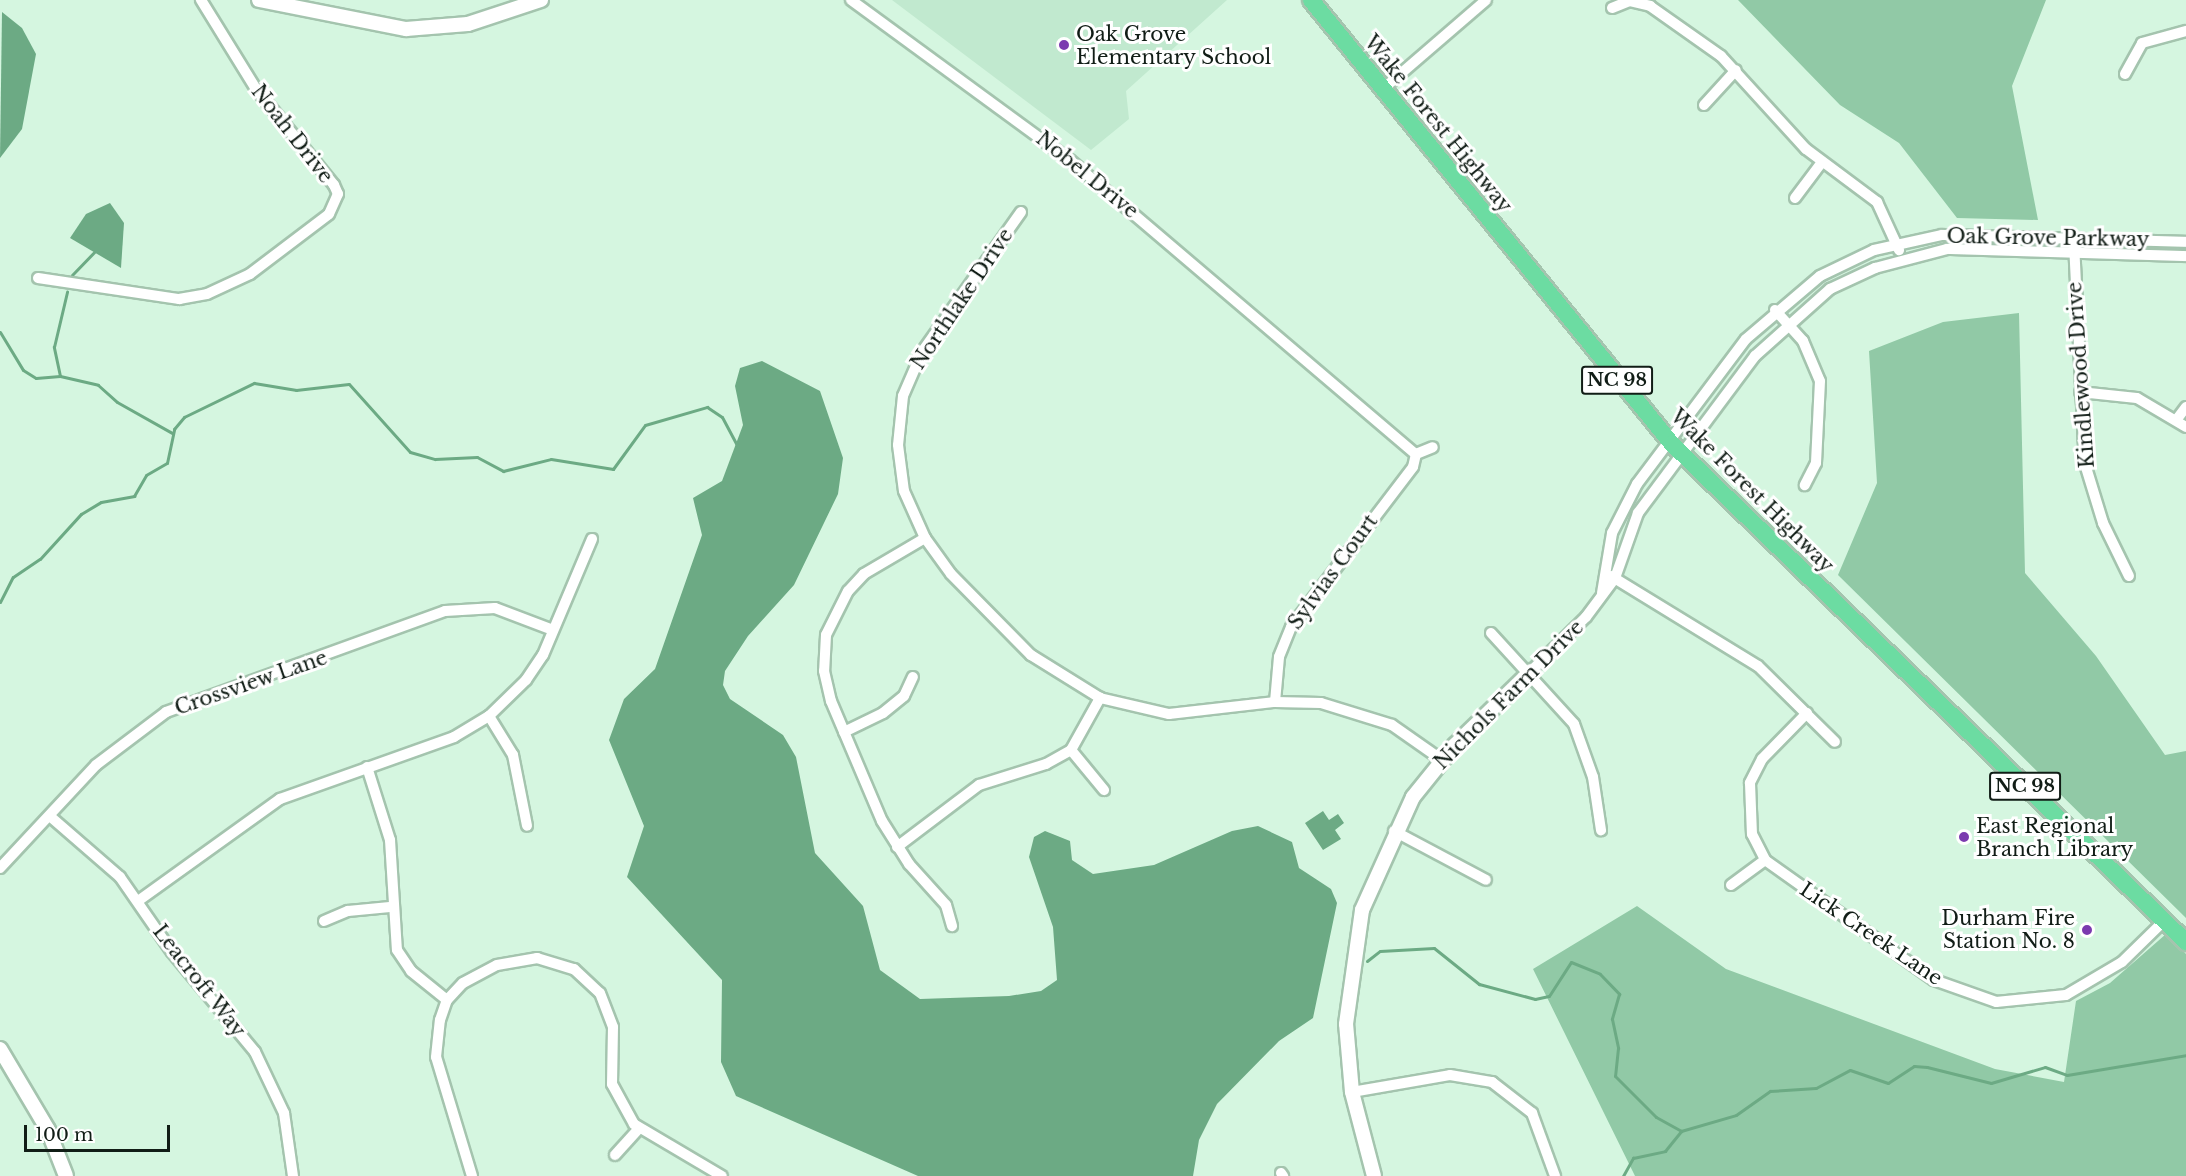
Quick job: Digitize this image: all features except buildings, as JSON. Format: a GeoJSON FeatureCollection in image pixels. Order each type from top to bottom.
{"type":"FeatureCollection","features":[{"type":"Feature","properties":{"kind":"highway","name":"Wake Forest Highway"},"geometry":{"type":"LineString","coordinates":[[1311,0],[1672,444],[2186,942]]}},
{"type":"Feature","properties":{"kind":"street","name":"Noah Drive"},"geometry":{"type":"LineString","coordinates":[[38,278],[179,298],[207,294],[250,274],[329,214],[338,194],[334,185],[256,89],[201,0]]}},
{"type":"Feature","properties":{"kind":"street"},"geometry":{"type":"LineString","coordinates":[[259,0],[379,27],[419,29],[477,22],[540,0]]}},
{"type":"Feature","properties":{"kind":"street","name":"Nobel Drive"},"geometry":{"type":"LineString","coordinates":[[851,0],[1070,160],[1416,454]]}},
{"type":"Feature","properties":{"kind":"street"},"geometry":{"type":"LineString","coordinates":[[1383,89],[1486,0]]}},
{"type":"Feature","properties":{"kind":"street"},"geometry":{"type":"LineString","coordinates":[[1612,8],[1629,1],[1650,6],[1736,70],[1822,162],[1877,202],[1897,243],[1902,259]]}},
{"type":"Feature","properties":{"kind":"street"},"geometry":{"type":"LineString","coordinates":[[2126,74],[2129,59],[2142,43],[2186,31]]}},
{"type":"Feature","properties":{"kind":"street"},"geometry":{"type":"LineString","coordinates":[[1704,105],[1736,70]]}},
{"type":"Feature","properties":{"kind":"street"},"geometry":{"type":"LineString","coordinates":[[1795,198],[1822,162]]}},
{"type":"Feature","properties":{"kind":"street","name":"Northlake Drive"},"geometry":{"type":"LineString","coordinates":[[1021,212],[927,345],[903,396],[900,473],[926,538],[951,574],[1031,655],[1100,699],[1169,714],[1275,702],[1355,711],[1410,735],[1442,760]]}},
{"type":"Feature","properties":{"kind":"street","name":"Oak Grove Parkway"},"geometry":{"type":"LineString","coordinates":[[1672,444],[1737,351],[1775,310],[1848,260],[1897,243],[1967,233],[2186,242]]}},
{"type":"Feature","properties":{"kind":"street","name":"Kindlewood Drive"},"geometry":{"type":"LineString","coordinates":[[2074,237],[2080,392],[2093,498],[2128,576]]}},
{"type":"Feature","properties":{"kind":"street","name":"Oak Grove Parkway"},"geometry":{"type":"LineString","coordinates":[[1685,456],[1755,356],[1787,324],[1830,290],[1902,259],[1982,247],[2186,256]]}},
{"type":"Feature","properties":{"kind":"street"},"geometry":{"type":"LineString","coordinates":[[1775,310],[1812,355],[1820,381],[1816,463],[1805,485]]}},
{"type":"Feature","properties":{"kind":"street"},"geometry":{"type":"LineString","coordinates":[[2080,392],[2138,398],[2177,419],[2186,427]]}},
{"type":"Feature","properties":{"kind":"street"},"geometry":{"type":"LineString","coordinates":[[2177,419],[2186,407]]}},
{"type":"Feature","properties":{"kind":"street","name":"Nichols Farm Drive"},"geometry":{"type":"LineString","coordinates":[[1610,576],[1623,505],[1672,444]]}},
{"type":"Feature","properties":{"kind":"street"},"geometry":{"type":"LineString","coordinates":[[1416,454],[1432,447]]}},
{"type":"Feature","properties":{"kind":"street","name":"Sylvias Court"},"geometry":{"type":"LineString","coordinates":[[1275,702],[1279,657],[1292,627],[1413,467],[1416,454]]}},
{"type":"Feature","properties":{"kind":"street","name":"Nichols Farm Drive"},"geometry":{"type":"LineString","coordinates":[[1374,1176],[1352,1092],[1345,1011],[1352,958],[1367,893],[1394,831],[1442,760],[1586,617],[1602,593],[1638,513],[1685,456]]}},
{"type":"Feature","properties":{"kind":"street"},"geometry":{"type":"LineString","coordinates":[[926,538],[864,574],[831,619],[824,670],[844,732],[897,847],[946,905],[952,926]]}},
{"type":"Feature","properties":{"kind":"street"},"geometry":{"type":"LineString","coordinates":[[138,901],[257,812],[367,767],[454,737],[489,716],[526,680],[553,630],[592,539]]}},
{"type":"Feature","properties":{"kind":"street"},"geometry":{"type":"LineString","coordinates":[[1610,576],[1758,666],[1835,742]]}},
{"type":"Feature","properties":{"kind":"street","name":"Crossview Lane"},"geometry":{"type":"LineString","coordinates":[[0,868],[52,818],[83,778],[134,733],[166,712],[445,611],[495,608],[553,630]]}},
{"type":"Feature","properties":{"kind":"street"},"geometry":{"type":"LineString","coordinates":[[1491,633],[1531,671],[1581,739],[1601,830]]}},
{"type":"Feature","properties":{"kind":"street"},"geometry":{"type":"LineString","coordinates":[[844,732],[883,713],[904,696],[913,677]]}},
{"type":"Feature","properties":{"kind":"street"},"geometry":{"type":"LineString","coordinates":[[897,847],[979,784],[1046,764],[1071,750],[1100,699]]}},
{"type":"Feature","properties":{"kind":"street","name":"Lick Creek Lane"},"geometry":{"type":"LineString","coordinates":[[1807,713],[1762,759],[1750,783],[1752,834],[1765,860],[1934,980],[1996,1002],[2066,995],[2091,984],[2164,921]]}},
{"type":"Feature","properties":{"kind":"street"},"geometry":{"type":"LineString","coordinates":[[489,716],[513,755],[527,826]]}},
{"type":"Feature","properties":{"kind":"street"},"geometry":{"type":"LineString","coordinates":[[1071,750],[1104,790]]}},
{"type":"Feature","properties":{"kind":"street"},"geometry":{"type":"LineString","coordinates":[[367,767],[390,840],[390,907],[393,937],[403,962],[447,1000]]}},
{"type":"Feature","properties":{"kind":"street","name":"Leacroft Way"},"geometry":{"type":"LineString","coordinates":[[52,818],[138,901],[267,1071],[284,1113],[293,1176]]}},
{"type":"Feature","properties":{"kind":"street"},"geometry":{"type":"LineString","coordinates":[[1394,831],[1486,880]]}},
{"type":"Feature","properties":{"kind":"street"},"geometry":{"type":"LineString","coordinates":[[1731,885],[1765,860]]}},
{"type":"Feature","properties":{"kind":"street"},"geometry":{"type":"LineString","coordinates":[[324,921],[348,912],[390,907]]}},
{"type":"Feature","properties":{"kind":"street"},"geometry":{"type":"LineString","coordinates":[[472,1176],[436,1057],[435,1038],[447,1000],[478,974],[518,959],[537,958],[574,969],[600,993],[609,1010],[612,1084],[623,1110],[639,1128],[722,1176]]}},
{"type":"Feature","properties":{"kind":"street"},"geometry":{"type":"LineString","coordinates":[[0,1050],[48,1130],[66,1176]]}},
{"type":"Feature","properties":{"kind":"street"},"geometry":{"type":"LineString","coordinates":[[1352,1092],[1450,1075],[1492,1082],[1521,1101],[1538,1122],[1555,1176]]}},
{"type":"Feature","properties":{"kind":"street"},"geometry":{"type":"LineString","coordinates":[[615,1155],[639,1128]]}},
{"type":"Feature","properties":{"kind":"shaded area","name":"Oak Grove Elementary School"},"geometry":{"type":"Polygon","coordinates":[[[892,0],[1227,0],[1126,91],[1129,119],[1091,150],[892,0]]]}},
{"type":"Feature","properties":{"kind":"shaded area"},"geometry":{"type":"Polygon","coordinates":[[[1738,0],[2046,0],[2012,86],[2038,220],[1957,218],[1899,143],[1840,105],[1738,0]]]}},
{"type":"Feature","properties":{"kind":"shaded area"},"geometry":{"type":"Polygon","coordinates":[[[2,12],[22,28],[36,54],[22,129],[0,158],[2,12]]]}},
{"type":"Feature","properties":{"kind":"shaded area"},"geometry":{"type":"Polygon","coordinates":[[[110,203],[124,223],[121,268],[70,238],[86,214],[110,203]]]}},
{"type":"Feature","properties":{"kind":"shaded area"},"geometry":{"type":"Polygon","coordinates":[[[2019,313],[2025,573],[2096,656],[2165,755],[2186,751],[2186,918],[1838,575],[1877,483],[1869,351],[1943,322],[2019,313]]]}},
{"type":"Feature","properties":{"kind":"shaded area"},"geometry":{"type":"Polygon","coordinates":[[[762,361],[820,391],[843,458],[838,494],[794,585],[748,636],[725,671],[723,685],[730,699],[783,735],[796,757],[815,853],[863,906],[880,970],[920,999],[1009,996],[1041,991],[1057,980],[1053,927],[1029,857],[1034,837],[1045,831],[1070,841],[1072,860],[1093,874],[1154,865],[1232,831],[1258,826],[1292,842],[1299,868],[1331,889],[1337,903],[1313,1018],[1279,1041],[1217,1104],[1199,1140],[1193,1176],[918,1176],[736,1096],[721,1062],[722,980],[627,877],[644,826],[609,740],[624,699],[655,669],[702,535],[693,498],[722,481],[743,425],[735,386],[740,368],[762,361]]]}},
{"type":"Feature","properties":{"kind":"shaded area"},"geometry":{"type":"Polygon","coordinates":[[[1323,811],[1329,820],[1338,814],[1344,823],[1335,830],[1341,839],[1323,850],[1305,823],[1323,811]]]}},
{"type":"Feature","properties":{"kind":"shaded area"},"geometry":{"type":"Polygon","coordinates":[[[1637,906],[1726,969],[1995,1069],[2064,1082],[2076,1001],[2110,983],[2166,934],[2186,954],[2186,1176],[1635,1176],[1533,969],[1637,906]]]}},
{"type":"Feature","properties":{"kind":"waterway"},"geometry":{"type":"LineString","coordinates":[[72,275],[94,252]]}},
{"type":"Feature","properties":{"kind":"waterway"},"geometry":{"type":"LineString","coordinates":[[60,376],[54,347],[67,292]]}},
{"type":"Feature","properties":{"kind":"waterway"},"geometry":{"type":"LineString","coordinates":[[0,332],[23,370],[36,378],[60,376],[98,385],[117,402],[172,433]]}},
{"type":"Feature","properties":{"kind":"waterway"},"geometry":{"type":"LineString","coordinates":[[0,602],[13,577],[40,559],[81,514],[101,502],[134,496],[146,475],[167,463],[174,429],[184,417],[254,383],[296,390],[349,384],[410,452],[435,459],[477,457],[503,471],[551,459],[613,469],[645,425],[707,407],[722,417],[738,447]]}},
{"type":"Feature","properties":{"kind":"waterway"},"geometry":{"type":"LineString","coordinates":[[1367,961],[1380,951],[1434,948],[1479,984],[1535,999],[1549,996],[1571,962],[1600,974],[1619,994],[1612,1019],[1618,1048],[1615,1076],[1656,1117],[1681,1131],[1736,1115],[1770,1091],[1816,1088],[1850,1070],[1888,1083],[1914,1066],[1927,1067],[1991,1083],[2045,1067],[2067,1075],[2186,1055]]}},
{"type":"Feature","properties":{"kind":"waterway"},"geometry":{"type":"LineString","coordinates":[[1623,1176],[1633,1158],[1665,1151],[1681,1131]]}},
{"type":"Feature","properties":{"kind":"place","name":"Oak Grove Elementary School"},"geometry":{"type":"Point","coordinates":[1064,45]}},
{"type":"Feature","properties":{"kind":"place","name":"East Regional Branch Library"},"geometry":{"type":"Point","coordinates":[1964,837]}},
{"type":"Feature","properties":{"kind":"place","name":"Durham Fire Station No. 8"},"geometry":{"type":"Point","coordinates":[2087,930]}}]}
